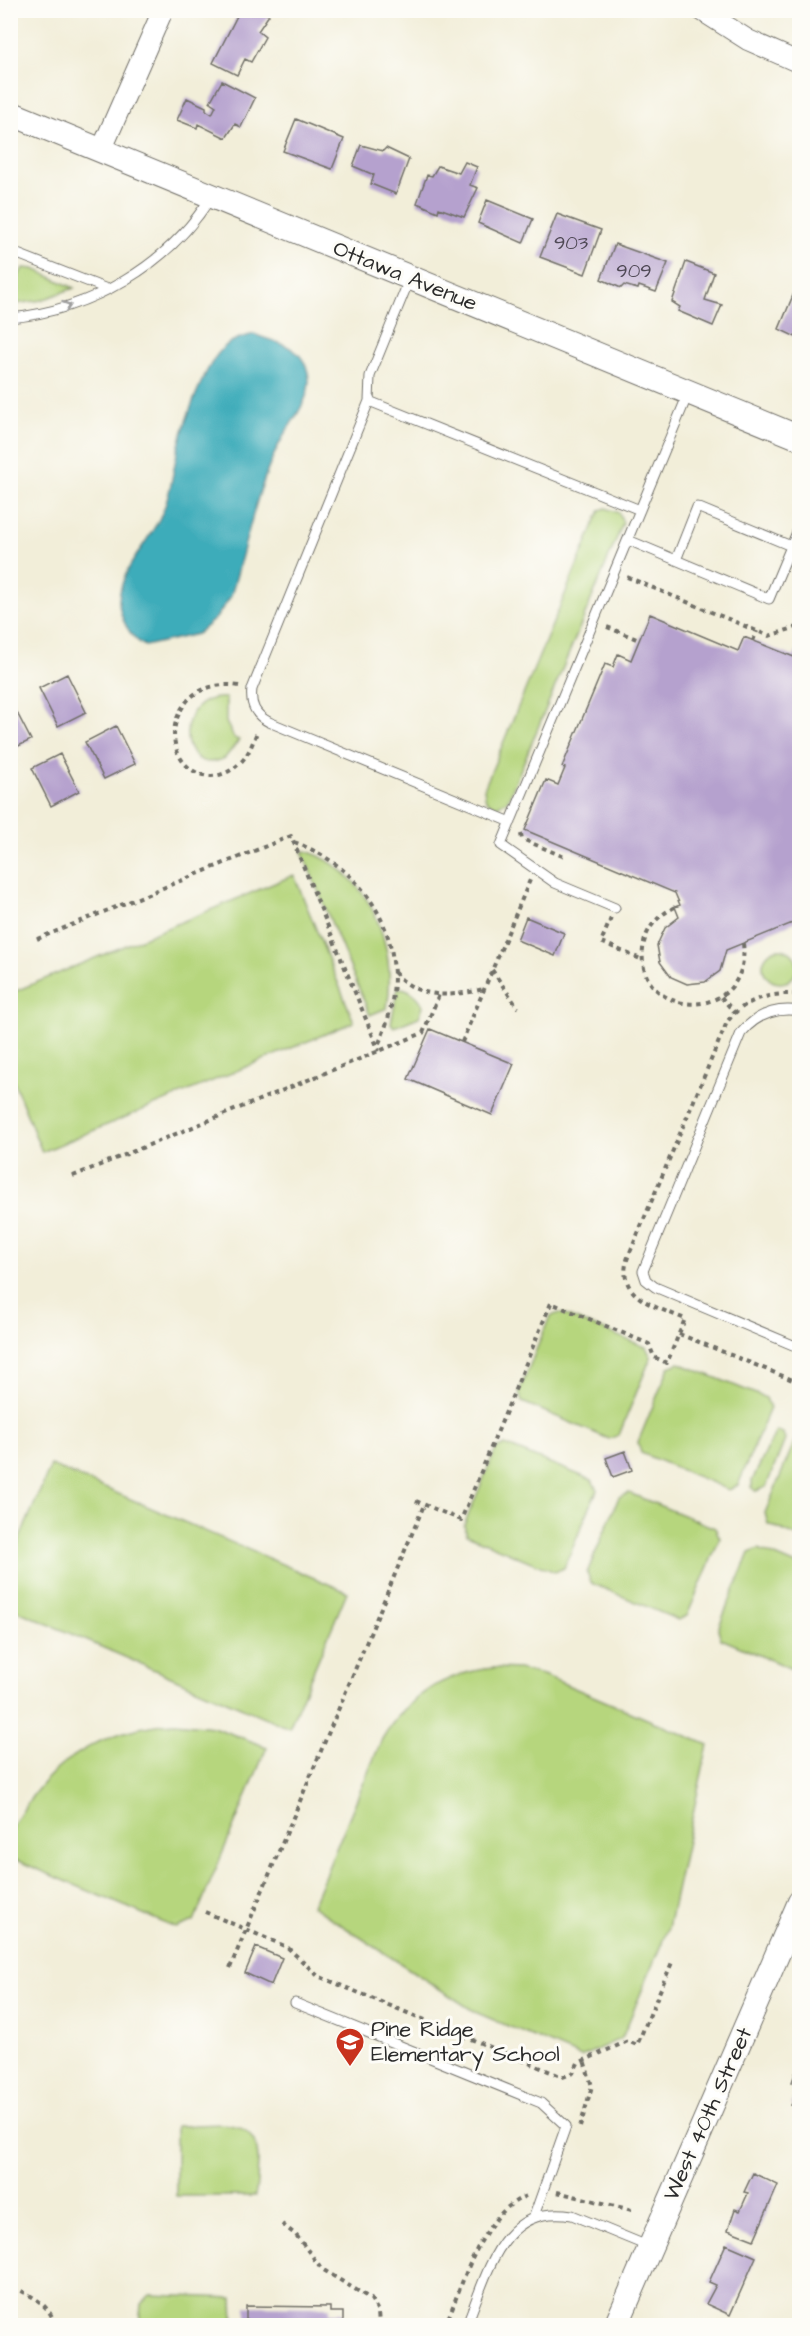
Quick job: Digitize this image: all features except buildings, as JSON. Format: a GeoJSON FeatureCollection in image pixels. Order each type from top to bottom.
{"type":"FeatureCollection","features":[{"type":"Feature","properties":{"kind":"street"},"geometry":{"type":"LineString","coordinates":[[101,151],[163,10]]}},
{"type":"Feature","properties":{"kind":"street"},"geometry":{"type":"LineString","coordinates":[[701,10],[748,40],[800,63]]}},
{"type":"Feature","properties":{"kind":"street","name":"Ottawa Avenue"},"geometry":{"type":"LineString","coordinates":[[10,113],[800,438]]}},
{"type":"Feature","properties":{"kind":"street","name":"West 40th Street"},"geometry":{"type":"LineString","coordinates":[[616,2325],[800,1902]]}},
{"type":"Feature","properties":{"kind":"lane"},"geometry":{"type":"LineString","coordinates":[[10,318],[52,311],[107,289],[150,265],[172,246],[196,220],[211,197]]}},
{"type":"Feature","properties":{"kind":"lane"},"geometry":{"type":"LineString","coordinates":[[10,251],[107,289]]}},
{"type":"Feature","properties":{"kind":"lane"},"geometry":{"type":"LineString","coordinates":[[410,279],[370,376],[369,400],[252,689],[254,710],[263,719],[511,822]]}},
{"type":"Feature","properties":{"kind":"lane"},"geometry":{"type":"LineString","coordinates":[[615,908],[555,883],[501,845],[689,392]]}},
{"type":"Feature","properties":{"kind":"lane"},"geometry":{"type":"LineString","coordinates":[[369,400],[640,510]]}},
{"type":"Feature","properties":{"kind":"lane"},"geometry":{"type":"LineString","coordinates":[[676,560],[697,507],[791,546]]}},
{"type":"Feature","properties":{"kind":"lane"},"geometry":{"type":"LineString","coordinates":[[628,540],[769,599],[800,525]]}},
{"type":"Feature","properties":{"kind":"lane"},"geometry":{"type":"LineString","coordinates":[[800,1011],[781,1010],[764,1015],[741,1033],[643,1271],[646,1280],[655,1287],[800,1348]]}},
{"type":"Feature","properties":{"kind":"lane"},"geometry":{"type":"LineString","coordinates":[[295,2003],[541,2103],[566,2126],[534,2216]]}},
{"type":"Feature","properties":{"kind":"lane"},"geometry":{"type":"LineString","coordinates":[[466,2325],[500,2246],[515,2227],[534,2216],[553,2213],[572,2215],[650,2247]]}},
{"type":"Feature","properties":{"kind":"path"},"geometry":{"type":"LineString","coordinates":[[10,285],[15,286],[11,304]]}},
{"type":"Feature","properties":{"kind":"path"},"geometry":{"type":"LineString","coordinates":[[623,587],[640,546]]}},
{"type":"Feature","properties":{"kind":"path"},"geometry":{"type":"LineString","coordinates":[[627,577],[769,636],[798,627],[800,621]]}},
{"type":"Feature","properties":{"kind":"path"},"geometry":{"type":"LineString","coordinates":[[602,638],[611,617]]}},
{"type":"Feature","properties":{"kind":"path"},"geometry":{"type":"LineString","coordinates":[[607,627],[639,640]]}},
{"type":"Feature","properties":{"kind":"path"},"geometry":{"type":"LineString","coordinates":[[753,641],[758,631]]}},
{"type":"Feature","properties":{"kind":"path"},"geometry":{"type":"LineString","coordinates":[[252,689],[231,685],[212,687],[191,697],[174,725],[175,749],[183,763],[197,772],[216,775],[229,771],[248,754],[263,719]]}},
{"type":"Feature","properties":{"kind":"path"},"geometry":{"type":"LineString","coordinates":[[525,824],[520,835],[522,839],[567,858]]}},
{"type":"Feature","properties":{"kind":"path"},"geometry":{"type":"LineString","coordinates":[[37,939],[291,837],[293,841],[333,861],[365,892],[386,932],[394,971],[392,1006],[378,1048]]}},
{"type":"Feature","properties":{"kind":"path"},"geometry":{"type":"LineString","coordinates":[[293,841],[378,1048]]}},
{"type":"Feature","properties":{"kind":"path"},"geometry":{"type":"LineString","coordinates":[[462,1042],[535,869]]}},
{"type":"Feature","properties":{"kind":"path"},"geometry":{"type":"LineString","coordinates":[[675,907],[651,925],[644,944],[643,960],[651,982],[673,1001],[692,1005],[721,997],[740,974],[744,955],[743,943]]}},
{"type":"Feature","properties":{"kind":"path"},"geometry":{"type":"LineString","coordinates":[[615,908],[601,942],[643,960]]}},
{"type":"Feature","properties":{"kind":"path"},"geometry":{"type":"LineString","coordinates":[[492,970],[518,1008]]}},
{"type":"Feature","properties":{"kind":"path"},"geometry":{"type":"LineString","coordinates":[[394,971],[411,986],[439,995],[484,989]]}},
{"type":"Feature","properties":{"kind":"path"},"geometry":{"type":"LineString","coordinates":[[73,1176],[378,1048],[423,1033],[439,995]]}},
{"type":"Feature","properties":{"kind":"path"},"geometry":{"type":"LineString","coordinates":[[721,997],[735,1012]]}},
{"type":"Feature","properties":{"kind":"path"},"geometry":{"type":"LineString","coordinates":[[416,1501],[461,1521],[551,1303],[648,1344],[654,1357],[667,1363]]}},
{"type":"Feature","properties":{"kind":"path"},"geometry":{"type":"LineString","coordinates":[[679,1334],[800,1383]]}},
{"type":"Feature","properties":{"kind":"path"},"geometry":{"type":"LineString","coordinates":[[230,1968],[424,1505]]}},
{"type":"Feature","properties":{"kind":"path"},"geometry":{"type":"LineString","coordinates":[[205,1911],[287,1947],[318,1976],[563,2077],[573,2073],[578,2063],[628,2041],[637,2045],[673,1960]]}},
{"type":"Feature","properties":{"kind":"path"},"geometry":{"type":"LineString","coordinates":[[282,2224],[296,2235],[322,2269],[371,2299],[378,2312],[380,2325]]}},
{"type":"Feature","properties":{"kind":"path"},"geometry":{"type":"LineString","coordinates":[[13,2287],[43,2302],[56,2325]]}},
{"type":"Feature","properties":{"kind":"green space"},"geometry":{"type":"Polygon","coordinates":[[[23,268],[34,269],[74,288],[42,300],[15,304],[19,275],[23,268]]]}},
{"type":"Feature","properties":{"kind":"green space"},"geometry":{"type":"Polygon","coordinates":[[[606,508],[619,513],[623,523],[508,800],[497,806],[486,801],[484,789],[600,510],[606,508]]]}},
{"type":"Feature","properties":{"kind":"green space"},"geometry":{"type":"Polygon","coordinates":[[[226,698],[226,722],[234,738],[239,740],[225,758],[209,762],[197,757],[189,748],[187,734],[189,720],[196,708],[209,700],[226,698]]]}},
{"type":"Feature","properties":{"kind":"green space"},"geometry":{"type":"Polygon","coordinates":[[[306,851],[328,861],[347,875],[363,893],[375,914],[388,961],[387,1008],[370,1015],[302,852],[306,851]]]}},
{"type":"Feature","properties":{"kind":"green space"},"geometry":{"type":"Polygon","coordinates":[[[294,875],[354,1022],[42,1152],[11,1075],[11,993],[294,875]]]}},
{"type":"Feature","properties":{"kind":"green space"},"geometry":{"type":"Polygon","coordinates":[[[780,949],[792,954],[797,966],[792,978],[780,983],[768,978],[763,966],[768,954],[780,949]]]}},
{"type":"Feature","properties":{"kind":"green space"},"geometry":{"type":"Polygon","coordinates":[[[398,988],[413,993],[423,1006],[419,1017],[394,1027],[391,1023],[398,988]]]}},
{"type":"Feature","properties":{"kind":"green space"},"geometry":{"type":"Polygon","coordinates":[[[560,1313],[646,1347],[651,1357],[619,1435],[609,1439],[522,1402],[519,1392],[550,1316],[560,1313]]]}},
{"type":"Feature","properties":{"kind":"green space"},"geometry":{"type":"Polygon","coordinates":[[[679,1363],[766,1398],[770,1408],[738,1485],[729,1490],[641,1453],[638,1442],[669,1367],[679,1363]]]}},
{"type":"Feature","properties":{"kind":"green space"},"geometry":{"type":"Polygon","coordinates":[[[776,1431],[783,1433],[785,1440],[766,1487],[756,1491],[752,1487],[752,1481],[776,1431]]]}},
{"type":"Feature","properties":{"kind":"green space"},"geometry":{"type":"Polygon","coordinates":[[[799,1437],[799,1537],[768,1524],[765,1513],[796,1438],[799,1437]]]}},
{"type":"Feature","properties":{"kind":"green space"},"geometry":{"type":"Polygon","coordinates":[[[505,1445],[592,1480],[597,1490],[564,1568],[555,1572],[467,1535],[464,1525],[496,1449],[505,1445]]]}},
{"type":"Feature","properties":{"kind":"green space"},"geometry":{"type":"Polygon","coordinates":[[[51,1465],[347,1592],[289,1728],[11,1608],[11,1559],[51,1465]]]}},
{"type":"Feature","properties":{"kind":"green space"},"geometry":{"type":"Polygon","coordinates":[[[629,1493],[715,1528],[720,1538],[687,1616],[678,1620],[591,1583],[587,1573],[619,1497],[629,1493]]]}},
{"type":"Feature","properties":{"kind":"green space"},"geometry":{"type":"Polygon","coordinates":[[[759,1549],[799,1566],[799,1672],[721,1639],[718,1629],[749,1553],[759,1549]]]}},
{"type":"Feature","properties":{"kind":"green space"},"geometry":{"type":"Polygon","coordinates":[[[493,1668],[519,1669],[546,1676],[708,1745],[668,1928],[622,2038],[581,2057],[475,2012],[312,1906],[382,1739],[392,1724],[415,1699],[428,1690],[458,1675],[493,1668]]]}},
{"type":"Feature","properties":{"kind":"green space"},"geometry":{"type":"Polygon","coordinates":[[[175,1723],[213,1727],[267,1747],[194,1921],[176,1928],[11,1858],[12,1828],[38,1788],[71,1758],[109,1737],[130,1730],[175,1723]]]}},
{"type":"Feature","properties":{"kind":"green space"},"geometry":{"type":"Polygon","coordinates":[[[232,2125],[243,2129],[251,2136],[256,2147],[258,2163],[255,2196],[176,2196],[176,2126],[232,2125]]]}},
{"type":"Feature","properties":{"kind":"green space"},"geometry":{"type":"Polygon","coordinates":[[[150,2295],[233,2298],[234,2324],[152,2323],[152,2325],[139,2326],[141,2304],[150,2295]]]}},
{"type":"Feature","properties":{"kind":"water"},"geometry":{"type":"Polygon","coordinates":[[[254,334],[291,348],[302,358],[309,375],[308,392],[277,448],[261,489],[231,596],[216,618],[197,634],[145,646],[130,632],[121,613],[119,600],[125,576],[163,511],[186,421],[208,369],[225,346],[237,339],[254,334]]]}},
{"type":"Feature","properties":{"kind":"place","name":"Pine Ridge Elementary School"},"geometry":{"type":"Point","coordinates":[350,2068]}}]}
